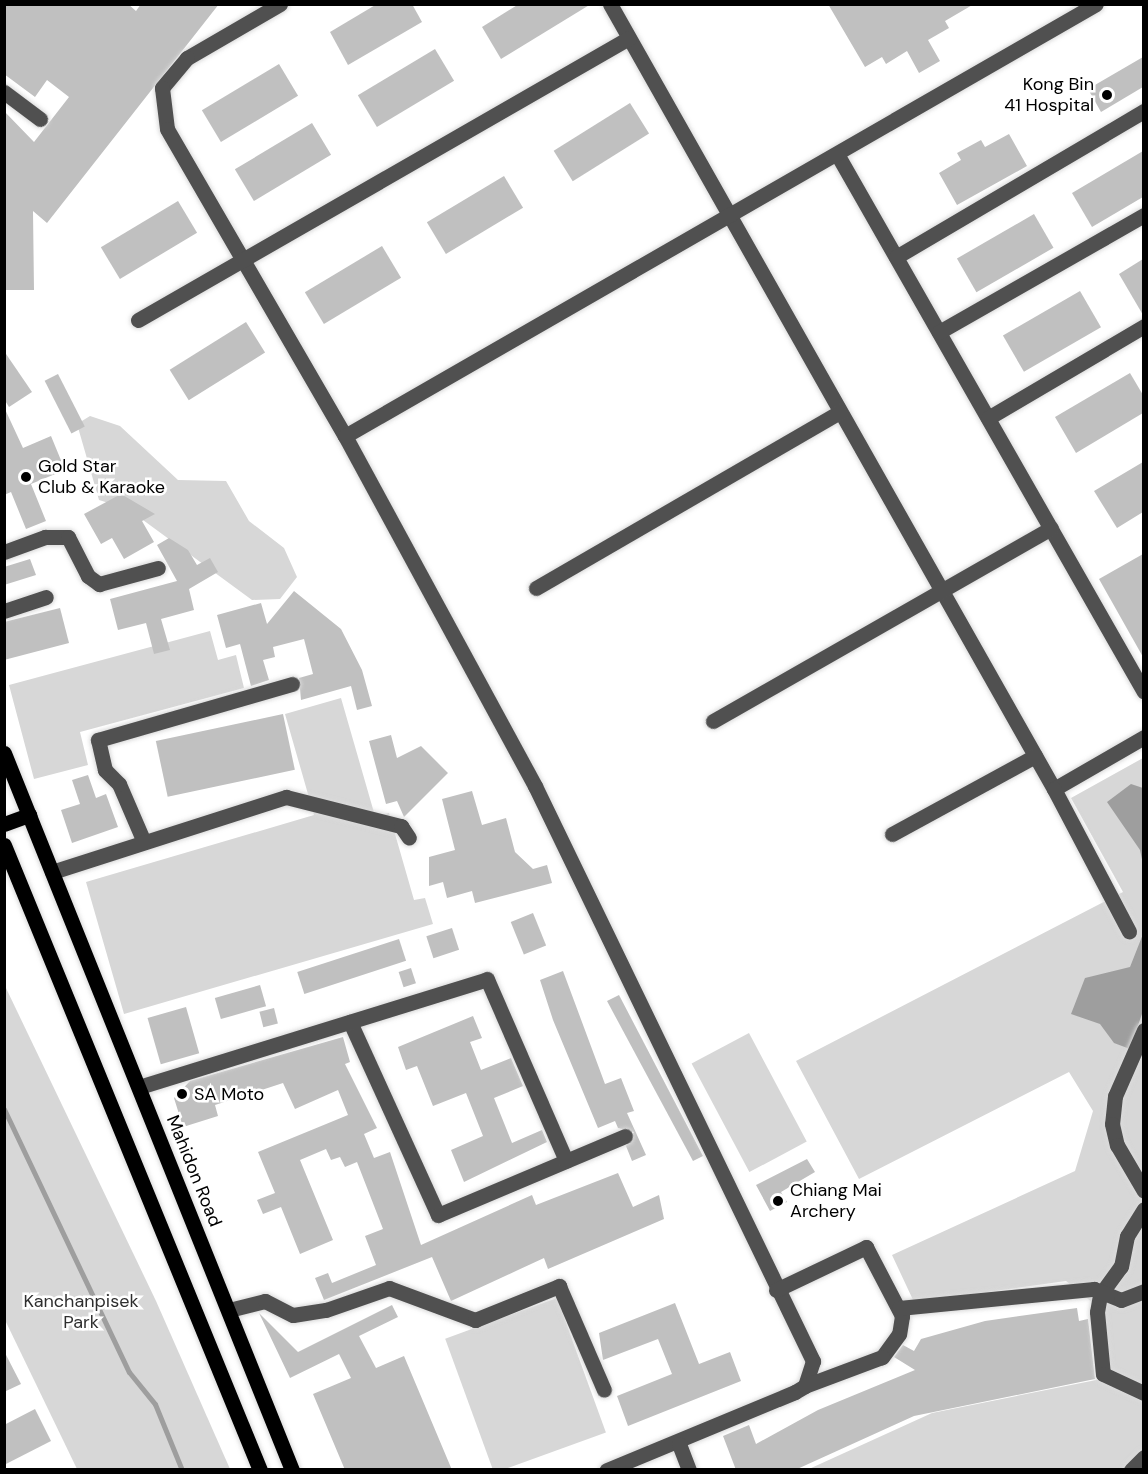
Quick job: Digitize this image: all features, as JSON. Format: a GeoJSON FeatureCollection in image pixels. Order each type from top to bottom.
{"type":"FeatureCollection","features":[{"type":"Feature","properties":{"kind":"main road","name":"Mahidon Road"},"geometry":{"type":"LineString","coordinates":[[4,753],[292,1470]]}},
{"type":"Feature","properties":{"kind":"main road"},"geometry":{"type":"LineString","coordinates":[[4,825],[29,815]]}},
{"type":"Feature","properties":{"kind":"main road"},"geometry":{"type":"LineString","coordinates":[[4,845],[260,1470]]}},
{"type":"Feature","properties":{"kind":"street"},"geometry":{"type":"LineString","coordinates":[[280,4],[187,58],[162,88],[167,129],[246,261],[345,436],[535,786],[776,1290],[813,1361],[805,1386]]}},
{"type":"Feature","properties":{"kind":"street"},"geometry":{"type":"LineString","coordinates":[[610,4],[1054,789],[1129,931]]}},
{"type":"Feature","properties":{"kind":"street"},"geometry":{"type":"LineString","coordinates":[[345,436],[1096,4]]}},
{"type":"Feature","properties":{"kind":"street"},"geometry":{"type":"LineString","coordinates":[[138,320],[246,261],[629,38]]}},
{"type":"Feature","properties":{"kind":"street"},"geometry":{"type":"LineString","coordinates":[[4,92],[40,119]]}},
{"type":"Feature","properties":{"kind":"street"},"geometry":{"type":"LineString","coordinates":[[896,257],[1143,111]]}},
{"type":"Feature","properties":{"kind":"street"},"geometry":{"type":"LineString","coordinates":[[837,154],[1143,692]]}},
{"type":"Feature","properties":{"kind":"street"},"geometry":{"type":"LineString","coordinates":[[939,332],[1143,215]]}},
{"type":"Feature","properties":{"kind":"street"},"geometry":{"type":"LineString","coordinates":[[988,418],[1143,326]]}},
{"type":"Feature","properties":{"kind":"street"},"geometry":{"type":"LineString","coordinates":[[536,588],[840,412]]}},
{"type":"Feature","properties":{"kind":"street"},"geometry":{"type":"LineString","coordinates":[[713,722],[1051,528]]}},
{"type":"Feature","properties":{"kind":"street"},"geometry":{"type":"LineString","coordinates":[[4,552],[45,537],[68,537],[88,576],[99,584],[158,568]]}},
{"type":"Feature","properties":{"kind":"street"},"geometry":{"type":"LineString","coordinates":[[4,611],[46,597]]}},
{"type":"Feature","properties":{"kind":"street"},"geometry":{"type":"LineString","coordinates":[[144,842],[119,784],[105,770],[98,740],[292,684]]}},
{"type":"Feature","properties":{"kind":"street"},"geometry":{"type":"LineString","coordinates":[[1054,789],[1143,737]]}},
{"type":"Feature","properties":{"kind":"street"},"geometry":{"type":"LineString","coordinates":[[892,834],[1035,756]]}},
{"type":"Feature","properties":{"kind":"street"},"geometry":{"type":"LineString","coordinates":[[52,872],[286,797],[401,826],[409,838]]}},
{"type":"Feature","properties":{"kind":"street"},"geometry":{"type":"LineString","coordinates":[[139,1087],[487,979],[566,1161]]}},
{"type":"Feature","properties":{"kind":"street"},"geometry":{"type":"LineString","coordinates":[[350,1022],[438,1215],[625,1136]]}},
{"type":"Feature","properties":{"kind":"street"},"geometry":{"type":"LineString","coordinates":[[1143,1030],[1115,1096],[1112,1124],[1117,1145],[1143,1191]]}},
{"type":"Feature","properties":{"kind":"street"},"geometry":{"type":"LineString","coordinates":[[1143,1209],[1127,1236],[1113,1282],[1100,1295],[1103,1374],[1143,1393]]}},
{"type":"Feature","properties":{"kind":"street"},"geometry":{"type":"LineString","coordinates":[[607,1470],[679,1444],[805,1386],[882,1357],[899,1334],[899,1308],[866,1247],[776,1290]]}},
{"type":"Feature","properties":{"kind":"street"},"geometry":{"type":"LineString","coordinates":[[229,1310],[265,1301],[293,1315],[315,1312],[389,1288],[475,1320],[559,1287],[604,1390]]}},
{"type":"Feature","properties":{"kind":"street"},"geometry":{"type":"LineString","coordinates":[[899,1308],[1094,1289],[1100,1295],[1121,1299],[1143,1291]]}},
{"type":"Feature","properties":{"kind":"street"},"geometry":{"type":"LineString","coordinates":[[679,1444],[689,1470]]}},
{"type":"Feature","properties":{"kind":"street"},"geometry":{"type":"LineString","coordinates":[[1131,1470],[1143,1457]]}},
{"type":"Feature","properties":{"kind":"green space"},"geometry":{"type":"Polygon","coordinates":[[[90,416],[120,426],[178,480],[226,481],[249,521],[284,548],[297,577],[280,599],[252,600],[128,509],[99,500],[77,424],[90,416]]]}},
{"type":"Feature","properties":{"kind":"green space"},"geometry":{"type":"Polygon","coordinates":[[[210,631],[218,660],[236,655],[244,688],[80,732],[88,765],[34,779],[9,685],[210,631]]]}},
{"type":"Feature","properties":{"kind":"green space"},"geometry":{"type":"Polygon","coordinates":[[[341,698],[375,816],[389,813],[414,900],[425,898],[433,924],[124,1014],[86,882],[314,815],[285,714],[341,698]]]}},
{"type":"Feature","properties":{"kind":"green space"},"geometry":{"type":"Polygon","coordinates":[[[1143,758],[1143,1469],[809,1469],[932,1413],[1106,1378],[1098,1307],[1066,1281],[914,1302],[892,1255],[1075,1171],[1093,1111],[1069,1072],[859,1179],[796,1061],[1123,892],[1071,798],[1143,758]]]}},
{"type":"Feature","properties":{"kind":"green space","name":"Kanchanpisek Park"},"geometry":{"type":"Polygon","coordinates":[[[5,986],[156,1301],[230,1469],[77,1469],[5,1320],[5,986]]]}},
{"type":"Feature","properties":{"kind":"green space"},"geometry":{"type":"Polygon","coordinates":[[[749,1033],[807,1142],[749,1172],[692,1064],[749,1033]]]}},
{"type":"Feature","properties":{"kind":"green space"},"geometry":{"type":"Polygon","coordinates":[[[557,1298],[606,1432],[503,1470],[493,1470],[445,1339],[557,1298]]]}},
{"type":"Feature","properties":{"kind":"shaded area"},"geometry":{"type":"Polygon","coordinates":[[[1131,784],[1143,788],[1143,864],[1140,850],[1107,802],[1131,784]]]}},
{"type":"Feature","properties":{"kind":"shaded area"},"geometry":{"type":"Polygon","coordinates":[[[1143,934],[1143,1011],[1130,1049],[1114,1043],[1100,1024],[1071,1014],[1085,978],[1130,967],[1143,934]]]}},
{"type":"Feature","properties":{"kind":"building"},"geometry":{"type":"Polygon","coordinates":[[[4,4],[128,4],[136,11],[141,4],[219,4],[47,223],[33,211],[34,290],[4,290],[4,111],[34,142],[69,97],[47,80],[35,97],[4,74],[4,4]]]}},
{"type":"Feature","properties":{"kind":"building"},"geometry":{"type":"Polygon","coordinates":[[[377,4],[412,4],[422,22],[348,65],[330,32],[377,4]]]}},
{"type":"Feature","properties":{"kind":"building"},"geometry":{"type":"Polygon","coordinates":[[[519,4],[591,4],[501,59],[482,27],[519,4]]]}},
{"type":"Feature","properties":{"kind":"building"},"geometry":{"type":"Polygon","coordinates":[[[828,4],[974,4],[945,21],[949,28],[928,40],[940,61],[919,73],[907,51],[886,64],[882,57],[865,67],[828,4]]]}},
{"type":"Feature","properties":{"kind":"building"},"geometry":{"type":"Polygon","coordinates":[[[435,49],[454,81],[377,127],[358,95],[435,49]]]}},
{"type":"Feature","properties":{"kind":"building"},"geometry":{"type":"Polygon","coordinates":[[[1143,57],[1143,87],[1101,112],[1088,89],[1143,57]]]}},
{"type":"Feature","properties":{"kind":"building"},"geometry":{"type":"Polygon","coordinates":[[[279,64],[298,96],[221,142],[202,110],[279,64]]]}},
{"type":"Feature","properties":{"kind":"building"},"geometry":{"type":"Polygon","coordinates":[[[630,103],[649,134],[573,181],[554,151],[630,103]]]}},
{"type":"Feature","properties":{"kind":"building"},"geometry":{"type":"Polygon","coordinates":[[[312,123],[331,155],[254,201],[235,169],[312,123]]]}},
{"type":"Feature","properties":{"kind":"building"},"geometry":{"type":"Polygon","coordinates":[[[1009,134],[1027,166],[957,205],[939,173],[961,160],[957,153],[981,140],[985,147],[1009,134]]]}},
{"type":"Feature","properties":{"kind":"building"},"geometry":{"type":"Polygon","coordinates":[[[1143,151],[1143,197],[1092,227],[1072,193],[1143,151]]]}},
{"type":"Feature","properties":{"kind":"building"},"geometry":{"type":"Polygon","coordinates":[[[504,176],[523,208],[446,254],[427,222],[504,176]]]}},
{"type":"Feature","properties":{"kind":"building"},"geometry":{"type":"Polygon","coordinates":[[[178,201],[197,233],[120,279],[101,247],[178,201]]]}},
{"type":"Feature","properties":{"kind":"building"},"geometry":{"type":"Polygon","coordinates":[[[1034,214],[1054,248],[976,292],[957,258],[1034,214]]]}},
{"type":"Feature","properties":{"kind":"building"},"geometry":{"type":"Polygon","coordinates":[[[382,246],[401,278],[324,324],[305,292],[382,246]]]}},
{"type":"Feature","properties":{"kind":"building"},"geometry":{"type":"Polygon","coordinates":[[[1143,259],[1143,315],[1119,274],[1143,259]]]}},
{"type":"Feature","properties":{"kind":"building"},"geometry":{"type":"Polygon","coordinates":[[[1080,291],[1101,327],[1024,372],[1003,336],[1080,291]]]}},
{"type":"Feature","properties":{"kind":"building"},"geometry":{"type":"Polygon","coordinates":[[[246,322],[265,353],[189,400],[170,370],[246,322]]]}},
{"type":"Feature","properties":{"kind":"building"},"geometry":{"type":"Polygon","coordinates":[[[4,351],[32,392],[9,407],[4,399],[4,351]]]}},
{"type":"Feature","properties":{"kind":"building"},"geometry":{"type":"Polygon","coordinates":[[[1130,373],[1143,395],[1143,413],[1076,453],[1055,417],[1130,373]]]}},
{"type":"Feature","properties":{"kind":"building"},"geometry":{"type":"Polygon","coordinates":[[[58,374],[85,427],[71,433],[45,381],[58,374]]]}},
{"type":"Feature","properties":{"kind":"building","name":"Gold Star Club & Karaoke"},"geometry":{"type":"Polygon","coordinates":[[[4,407],[23,448],[51,436],[65,470],[31,484],[46,521],[26,529],[11,492],[4,495],[4,407]]]}},
{"type":"Feature","properties":{"kind":"building"},"geometry":{"type":"Polygon","coordinates":[[[1143,462],[1143,512],[1117,528],[1094,491],[1143,462]]]}},
{"type":"Feature","properties":{"kind":"building"},"geometry":{"type":"Polygon","coordinates":[[[121,494],[155,514],[142,521],[154,542],[124,559],[112,538],[101,544],[84,514],[121,494]]]}},
{"type":"Feature","properties":{"kind":"building"},"geometry":{"type":"Polygon","coordinates":[[[169,538],[188,550],[197,565],[210,558],[218,572],[189,589],[194,610],[161,619],[170,650],[154,654],[146,623],[118,630],[110,599],[177,581],[157,545],[169,538]]]}},
{"type":"Feature","properties":{"kind":"building"},"geometry":{"type":"Polygon","coordinates":[[[1143,554],[1143,657],[1099,579],[1143,554]]]}},
{"type":"Feature","properties":{"kind":"building"},"geometry":{"type":"Polygon","coordinates":[[[30,559],[36,575],[4,585],[4,567],[30,559]]]}},
{"type":"Feature","properties":{"kind":"building"},"geometry":{"type":"Polygon","coordinates":[[[294,591],[341,629],[362,670],[372,706],[357,710],[351,686],[301,700],[299,678],[313,674],[304,639],[273,647],[275,657],[263,660],[269,680],[251,686],[240,644],[226,648],[217,615],[261,603],[267,624],[294,591]]]}},
{"type":"Feature","properties":{"kind":"building"},"geometry":{"type":"Polygon","coordinates":[[[60,608],[69,643],[4,660],[4,622],[60,608]]]}},
{"type":"Feature","properties":{"kind":"building"},"geometry":{"type":"Polygon","coordinates":[[[283,714],[295,770],[168,797],[156,741],[283,714]]]}},
{"type":"Feature","properties":{"kind":"building"},"geometry":{"type":"Polygon","coordinates":[[[391,735],[397,758],[421,746],[448,773],[404,817],[397,801],[386,804],[369,741],[391,735]]]}},
{"type":"Feature","properties":{"kind":"building"},"geometry":{"type":"Polygon","coordinates":[[[88,775],[96,798],[106,794],[118,827],[72,843],[61,810],[80,804],[72,780],[88,775]]]}},
{"type":"Feature","properties":{"kind":"building"},"geometry":{"type":"Polygon","coordinates":[[[472,791],[482,825],[506,818],[515,852],[533,869],[547,865],[552,883],[475,903],[472,891],[447,898],[443,882],[429,886],[429,857],[455,850],[442,799],[472,791]]]}},
{"type":"Feature","properties":{"kind":"building"},"geometry":{"type":"Polygon","coordinates":[[[533,913],[546,945],[524,954],[511,922],[533,913]]]}},
{"type":"Feature","properties":{"kind":"building"},"geometry":{"type":"Polygon","coordinates":[[[452,928],[459,950],[433,958],[426,936],[452,928]]]}},
{"type":"Feature","properties":{"kind":"building"},"geometry":{"type":"Polygon","coordinates":[[[399,939],[406,961],[304,994],[297,972],[399,939]]]}},
{"type":"Feature","properties":{"kind":"building"},"geometry":{"type":"Polygon","coordinates":[[[411,968],[416,983],[404,987],[399,972],[411,968]]]}},
{"type":"Feature","properties":{"kind":"building"},"geometry":{"type":"Polygon","coordinates":[[[563,971],[605,1084],[621,1078],[634,1111],[627,1113],[646,1155],[632,1161],[626,1146],[634,1132],[618,1128],[615,1121],[598,1128],[553,1020],[540,980],[563,971]]]}},
{"type":"Feature","properties":{"kind":"building"},"geometry":{"type":"Polygon","coordinates":[[[260,985],[266,1006],[221,1019],[215,998],[260,985]]]}},
{"type":"Feature","properties":{"kind":"building"},"geometry":{"type":"Polygon","coordinates":[[[619,995],[703,1156],[693,1161],[607,1001],[619,995]]]}},
{"type":"Feature","properties":{"kind":"building"},"geometry":{"type":"Polygon","coordinates":[[[186,1007],[199,1053],[161,1064],[148,1018],[186,1007]]]}},
{"type":"Feature","properties":{"kind":"building"},"geometry":{"type":"Polygon","coordinates":[[[274,1008],[278,1024],[263,1027],[259,1012],[274,1008]]]}},
{"type":"Feature","properties":{"kind":"building"},"geometry":{"type":"Polygon","coordinates":[[[473,1016],[482,1038],[470,1042],[481,1070],[511,1058],[523,1086],[494,1098],[512,1143],[542,1130],[547,1142],[464,1182],[451,1150],[483,1136],[466,1093],[433,1106],[417,1066],[406,1070],[398,1047],[473,1016]]]}},
{"type":"Feature","properties":{"kind":"building"},"geometry":{"type":"Polygon","coordinates":[[[343,1037],[350,1062],[345,1064],[377,1128],[364,1134],[374,1158],[390,1152],[421,1245],[532,1195],[536,1205],[618,1173],[633,1207],[659,1195],[664,1219],[548,1269],[544,1258],[451,1301],[432,1257],[324,1300],[315,1278],[328,1273],[332,1283],[376,1265],[365,1236],[383,1229],[357,1162],[345,1167],[340,1157],[331,1160],[326,1149],[300,1160],[333,1240],[300,1254],[281,1207],[263,1214],[257,1200],[275,1193],[258,1152],[348,1115],[338,1090],[295,1109],[283,1083],[215,1105],[218,1116],[183,1127],[174,1098],[190,1081],[343,1037]]]}},
{"type":"Feature","properties":{"kind":"building"},"geometry":{"type":"Polygon","coordinates":[[[807,1159],[815,1172],[781,1192],[787,1202],[770,1211],[756,1185],[807,1159]]]}},
{"type":"Feature","properties":{"kind":"building"},"geometry":{"type":"Polygon","coordinates":[[[675,1303],[699,1364],[730,1352],[741,1381],[628,1426],[617,1396],[672,1374],[658,1339],[603,1360],[599,1333],[675,1303]]]}},
{"type":"Feature","properties":{"kind":"building"},"geometry":{"type":"Polygon","coordinates":[[[392,1305],[398,1317],[359,1336],[376,1368],[404,1356],[452,1470],[345,1470],[313,1394],[351,1378],[339,1354],[290,1378],[259,1313],[298,1352],[392,1305]]]}},
{"type":"Feature","properties":{"kind":"building"},"geometry":{"type":"Polygon","coordinates":[[[1077,1308],[1079,1321],[1088,1319],[1095,1379],[914,1416],[795,1470],[736,1470],[723,1436],[749,1425],[756,1444],[818,1410],[915,1370],[894,1357],[903,1345],[914,1351],[921,1339],[985,1321],[1077,1308]]]}},
{"type":"Feature","properties":{"kind":"building"},"geometry":{"type":"Polygon","coordinates":[[[4,1351],[21,1384],[4,1392],[4,1351]]]}},
{"type":"Feature","properties":{"kind":"building"},"geometry":{"type":"Polygon","coordinates":[[[35,1409],[51,1441],[4,1465],[4,1425],[35,1409]]]}},
{"type":"Feature","properties":{"kind":"waterway"},"geometry":{"type":"LineString","coordinates":[[4,1109],[129,1372],[155,1404],[182,1470]]}},
{"type":"Feature","properties":{"kind":"place","name":"Kong Bin 41 Hospital"},"geometry":{"type":"Point","coordinates":[1107,95]}},
{"type":"Feature","properties":{"kind":"place","name":"Gold Star Club & Karaoke"},"geometry":{"type":"Point","coordinates":[26,477]}},
{"type":"Feature","properties":{"kind":"place","name":"SA Moto"},"geometry":{"type":"Point","coordinates":[182,1094]}},
{"type":"Feature","properties":{"kind":"place","name":"Chiang Mai Archery"},"geometry":{"type":"Point","coordinates":[778,1201]}}]}
